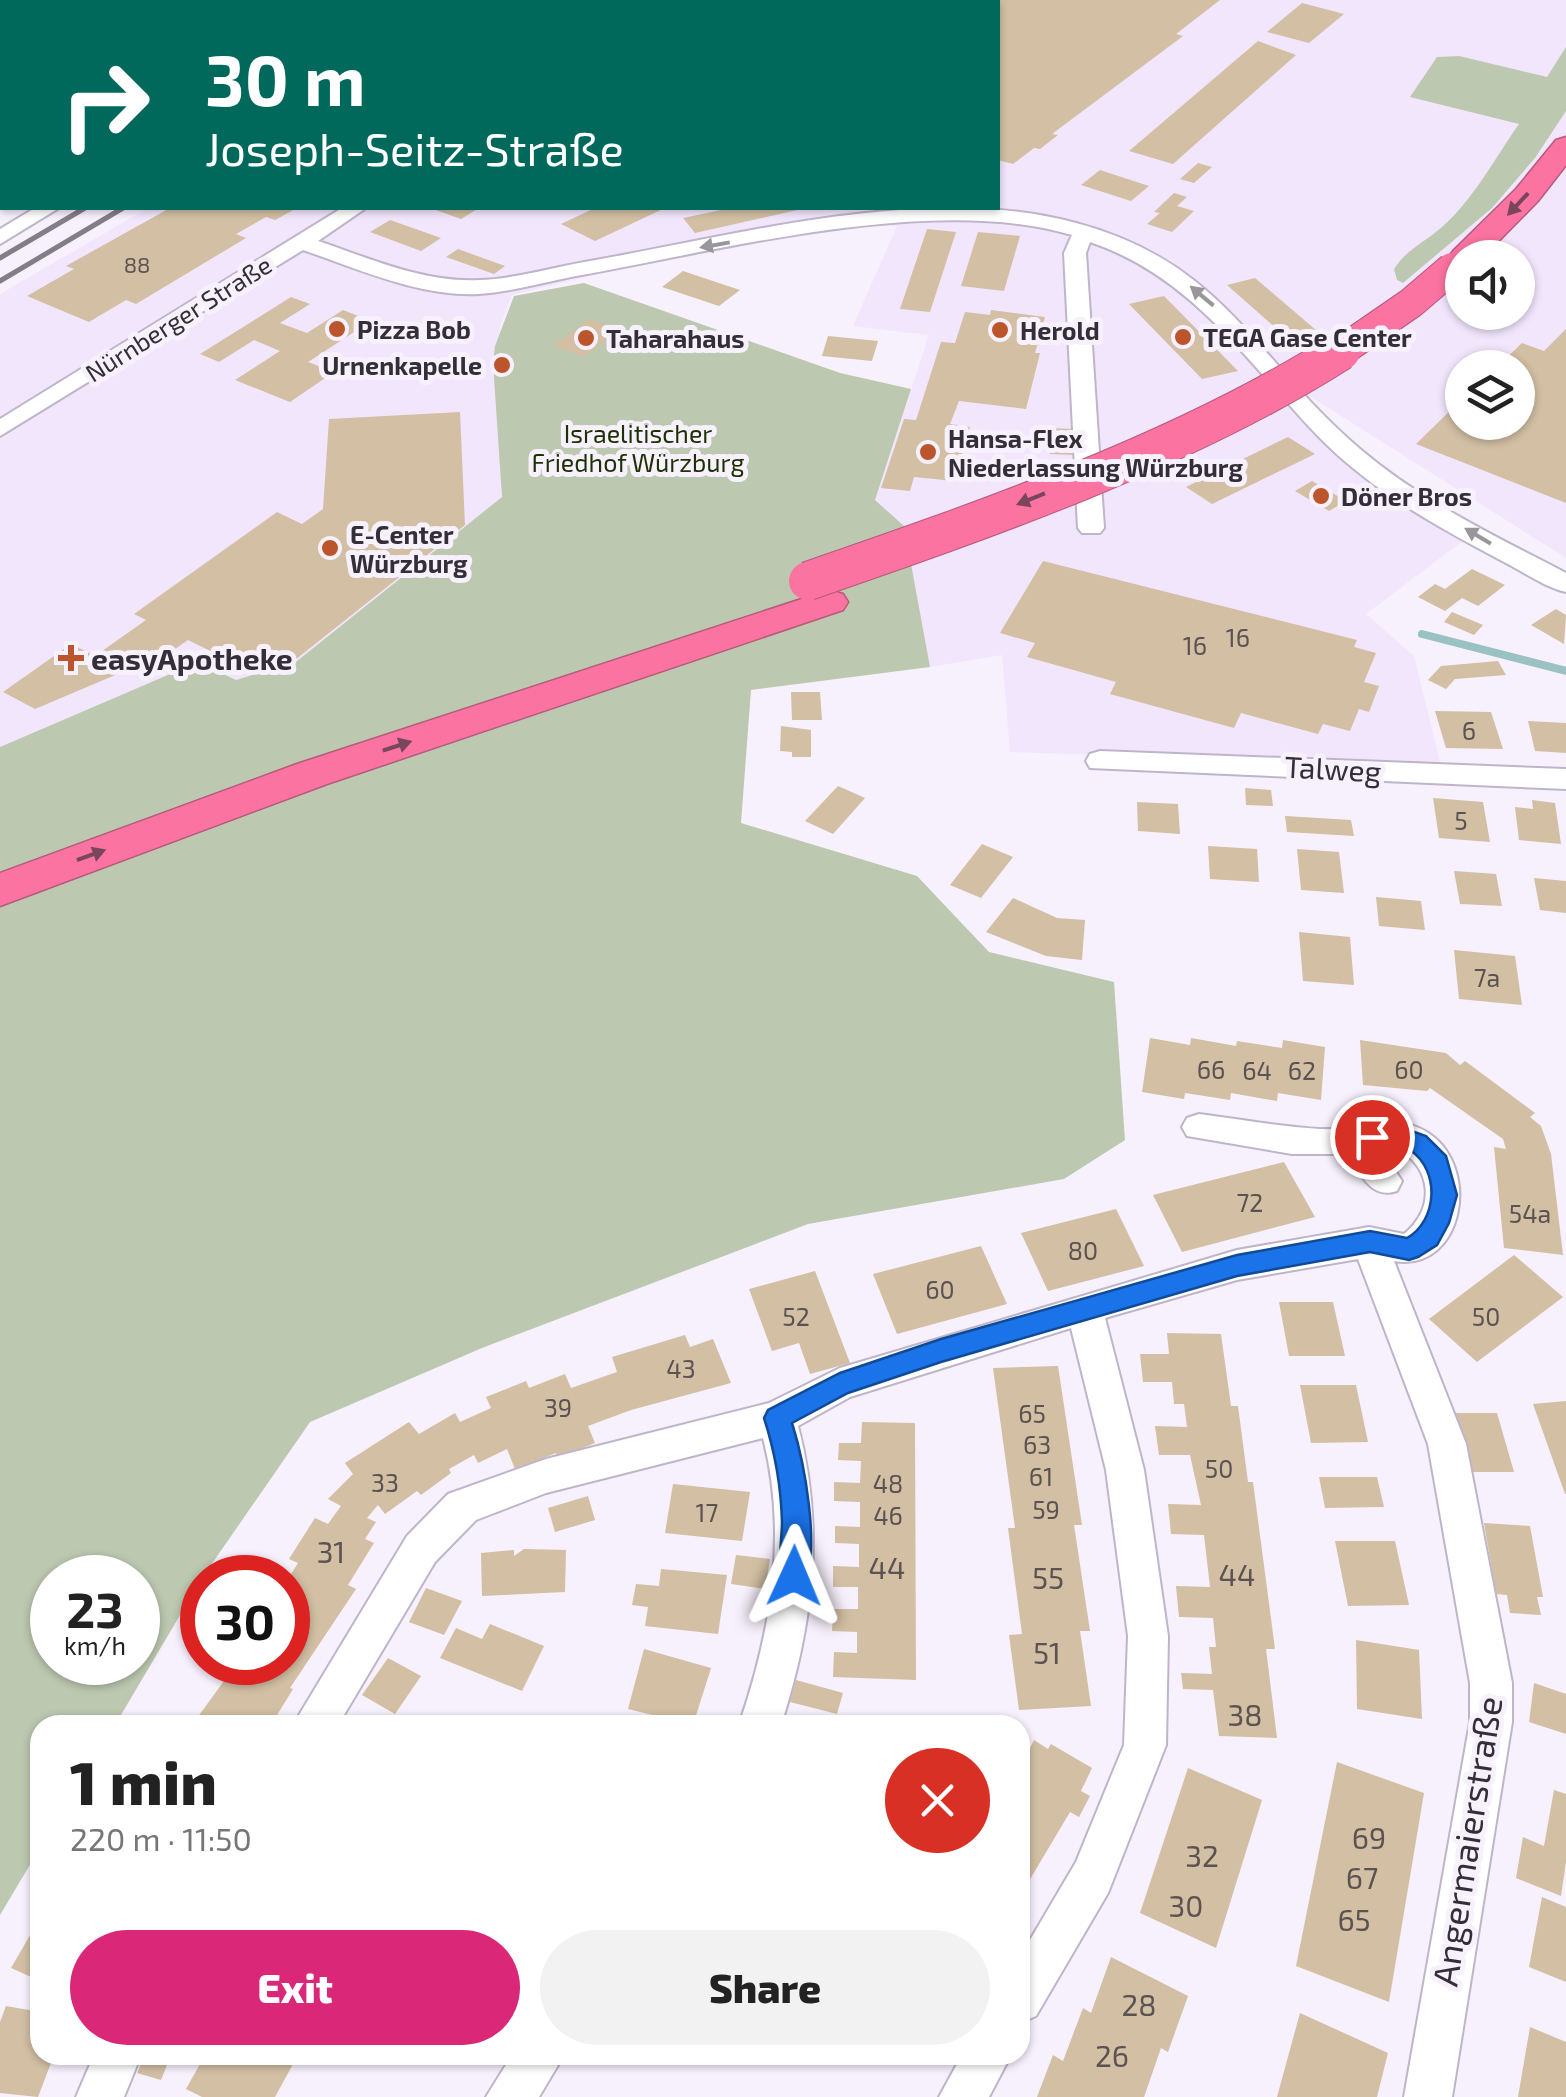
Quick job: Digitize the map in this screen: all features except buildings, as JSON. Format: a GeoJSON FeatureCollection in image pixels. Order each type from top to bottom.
{"type":"FeatureCollection","features":[{"type":"Feature","properties":{"kind":"highway"},"geometry":{"type":"LineString","coordinates":[[1487,240],[1566,146]]}},
{"type":"Feature","properties":{"kind":"highway"},"geometry":{"type":"LineString","coordinates":[[0,856],[346,731],[1024,532],[1179,468],[1361,373],[1445,286]]}},
{"type":"Feature","properties":{"kind":"highway"},"geometry":{"type":"LineString","coordinates":[[0,890],[819,591]]}},
{"type":"Feature","properties":{"kind":"street"},"geometry":{"type":"LineString","coordinates":[[0,238],[46,210]]}},
{"type":"Feature","properties":{"kind":"street","name":"Nürnberger Straße"},"geometry":{"type":"LineString","coordinates":[[0,429],[353,210]]}},
{"type":"Feature","properties":{"kind":"street"},"geometry":{"type":"LineString","coordinates":[[301,242],[384,272],[460,287],[480,287],[855,221],[916,216],[984,217],[1083,234],[1118,244],[1155,262],[1210,301],[1317,422],[1350,454],[1393,486],[1565,582]]}},
{"type":"Feature","properties":{"kind":"street"},"geometry":{"type":"LineString","coordinates":[[1083,234],[1075,253],[1090,528]]}},
{"type":"Feature","properties":{"kind":"street","name":"Talweg"},"geometry":{"type":"LineString","coordinates":[[1100,761],[1566,779]]}},
{"type":"Feature","properties":{"kind":"street"},"geometry":{"type":"LineString","coordinates":[[320,1715],[421,1549],[462,1506],[546,1476],[777,1418],[840,1384],[1084,1308],[1237,1266],[1370,1242],[1409,1249],[1428,1238],[1444,1195],[1438,1163],[1418,1143],[1392,1134],[1328,1143],[1200,1128]]}},
{"type":"Feature","properties":{"kind":"street"},"geometry":{"type":"LineString","coordinates":[[1355,1139],[1385,1182]]}},
{"type":"Feature","properties":{"kind":"street","name":"Angermaierstraße"},"geometry":{"type":"LineString","coordinates":[[1370,1242],[1446,1444],[1491,1683],[1491,1722],[1428,2097]]}},
{"type":"Feature","properties":{"kind":"street"},"geometry":{"type":"LineString","coordinates":[[1030,1983],[1092,1876],[1146,1744],[1148,1636],[1126,1470],[1084,1308]]}},
{"type":"Feature","properties":{"kind":"street"},"geometry":{"type":"LineString","coordinates":[[763,1715],[787,1634],[794,1576],[796,1520],[790,1459],[777,1418]]}},
{"type":"Feature","properties":{"kind":"street"},"geometry":{"type":"LineString","coordinates":[[100,2097],[114,2065]]}},
{"type":"Feature","properties":{"kind":"street"},"geometry":{"type":"LineString","coordinates":[[510,2097],[534,2065]]}},
{"type":"Feature","properties":{"kind":"street"},"geometry":{"type":"LineString","coordinates":[[963,2097],[982,2065]]}},
{"type":"Feature","properties":{"kind":"shaded area"},"geometry":{"type":"Polygon","coordinates":[[[1000,0],[1566,0],[1566,558],[1243,354],[1347,464],[1464,540],[1366,614],[1414,656],[1441,766],[1010,752],[1002,655],[930,667],[904,526],[875,500],[929,335],[853,326],[897,226],[814,221],[512,295],[500,326],[501,498],[297,661],[236,680],[197,662],[0,747],[0,294],[145,210],[1000,210],[1000,0]]]}},
{"type":"Feature","properties":{"kind":"green space"},"geometry":{"type":"Polygon","coordinates":[[[1566,47],[1566,111],[1535,158],[1492,208],[1454,240],[1445,240],[1445,248],[1403,283],[1397,280],[1394,269],[1399,262],[1464,204],[1519,124],[1410,97],[1437,57],[1459,56],[1547,77],[1566,47]]]}},
{"type":"Feature","properties":{"kind":"green space","name":"Israelitischer Friedhof Würzburg"},"geometry":{"type":"Polygon","coordinates":[[[584,283],[840,373],[911,389],[875,500],[904,526],[930,667],[751,690],[741,823],[917,876],[989,952],[1114,982],[1125,1140],[1064,1179],[808,1224],[482,1348],[310,1422],[218,1555],[180,1555],[180,1615],[160,1649],[160,1555],[30,1555],[30,1685],[139,1685],[121,1715],[30,1715],[30,1865],[0,1915],[0,747],[198,662],[236,680],[297,661],[502,497],[495,346],[514,296],[584,283]]]}},
{"type":"Feature","properties":{"kind":"waterway"},"geometry":{"type":"LineString","coordinates":[[1422,634],[1566,671]]}},
{"type":"Feature","properties":{"kind":"railway"},"geometry":{"type":"LineString","coordinates":[[0,258],[82,210]]}},
{"type":"Feature","properties":{"kind":"railway"},"geometry":{"type":"LineString","coordinates":[[0,281],[120,210]]}},
{"type":"Feature","properties":{"kind":"place","name":"Pizza Bob"},"geometry":{"type":"Point","coordinates":[337,329]}},
{"type":"Feature","properties":{"kind":"place","name":"Herold"},"geometry":{"type":"Point","coordinates":[1000,330]}},
{"type":"Feature","properties":{"kind":"place","name":"TEGA Gase Center"},"geometry":{"type":"Point","coordinates":[1183,337]}},
{"type":"Feature","properties":{"kind":"place","name":"Taharahaus"},"geometry":{"type":"Point","coordinates":[586,338]}},
{"type":"Feature","properties":{"kind":"place","name":"Urnenkapelle"},"geometry":{"type":"Point","coordinates":[502,365]}},
{"type":"Feature","properties":{"kind":"place","name":"Hansa-Flex Niederlassung Würzburg"},"geometry":{"type":"Point","coordinates":[928,452]}},
{"type":"Feature","properties":{"kind":"place","name":"Döner Bros"},"geometry":{"type":"Point","coordinates":[1321,496]}},
{"type":"Feature","properties":{"kind":"place","name":"E-Center Würzburg"},"geometry":{"type":"Point","coordinates":[330,548]}},
{"type":"Feature","properties":{"kind":"place","name":"easyApotheke"},"geometry":{"type":"Point","coordinates":[71,658]}},
{"type":"Feature","properties":{"kind":"route"},"geometry":{"type":"LineString","coordinates":[[794,1576],[796,1520],[790,1459],[777,1418],[840,1384],[941,1350],[1237,1266],[1370,1242],[1409,1249],[1428,1238],[1437,1223],[1444,1195],[1438,1163],[1418,1143],[1392,1134],[1372,1137]]}}]}
